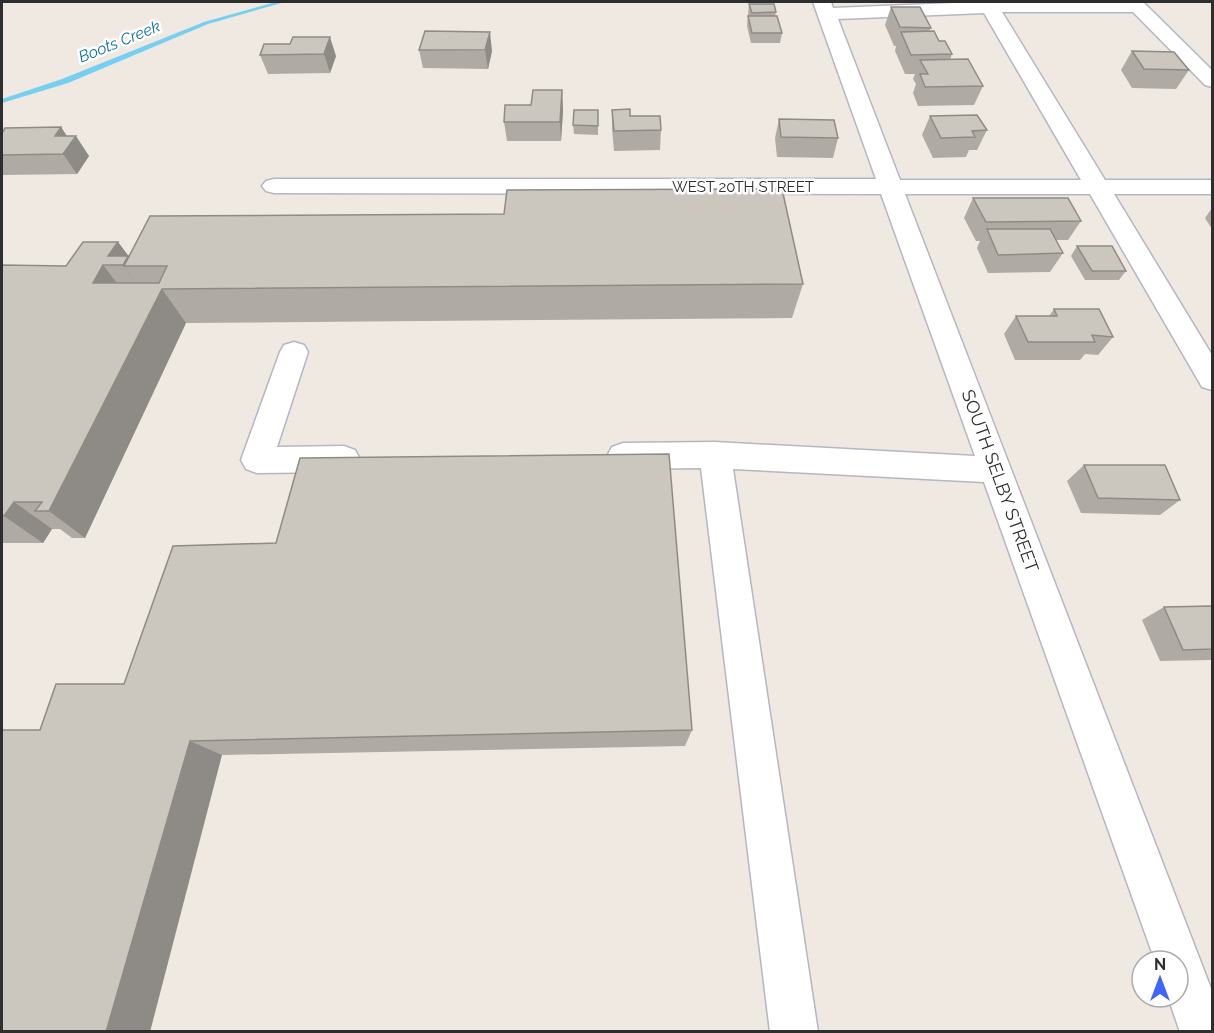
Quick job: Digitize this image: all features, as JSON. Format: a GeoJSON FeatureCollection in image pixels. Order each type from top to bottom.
{"type":"FeatureCollection","features":[{"type":"Feature","properties":{"kind":"street"},"geometry":{"type":"LineString","coordinates":[[989,4],[1212,379]]}},
{"type":"Feature","properties":{"kind":"street"},"geometry":{"type":"LineString","coordinates":[[825,8],[989,4],[1136,4],[1212,81]]}},
{"type":"Feature","properties":{"kind":"street","name":"SOUTH SELBY STREET"},"geometry":{"type":"LineString","coordinates":[[825,8],[1174,949]]}},
{"type":"Feature","properties":{"kind":"street","name":"WEST 20TH STREET"},"geometry":{"type":"LineString","coordinates":[[274,186],[1212,187]]}},
{"type":"Feature","properties":{"kind":"street"},"geometry":{"type":"LineString","coordinates":[[294,352],[257,460],[371,459]]}},
{"type":"Feature","properties":{"kind":"street"},"geometry":{"type":"LineString","coordinates":[[715,455],[794,1032]]}},
{"type":"Feature","properties":{"kind":"street"},"geometry":{"type":"LineString","coordinates":[[596,456],[715,455],[996,470]]}},
{"type":"Feature","properties":{"kind":"street","name":"SOUTH SELBY STREET"},"geometry":{"type":"LineString","coordinates":[[1190,994],[1204,1032]]}},
{"type":"Feature","properties":{"kind":"building"},"geometry":{"type":"Polygon","coordinates":[[[749,4],[774,4],[776,12],[752,13],[749,4]]]}},
{"type":"Feature","properties":{"kind":"building"},"geometry":{"type":"Polygon","coordinates":[[[891,7],[920,7],[931,28],[900,27],[891,7]]]}},
{"type":"Feature","properties":{"kind":"building"},"geometry":{"type":"Polygon","coordinates":[[[748,16],[777,16],[782,33],[752,33],[748,16]]]}},
{"type":"Feature","properties":{"kind":"building"},"geometry":{"type":"Polygon","coordinates":[[[425,31],[490,32],[485,50],[419,50],[425,31]]]}},
{"type":"Feature","properties":{"kind":"building"},"geometry":{"type":"Polygon","coordinates":[[[934,31],[939,41],[945,41],[952,54],[911,55],[901,32],[934,31]]]}},
{"type":"Feature","properties":{"kind":"building"},"geometry":{"type":"Polygon","coordinates":[[[293,37],[330,37],[324,54],[260,55],[264,44],[290,44],[293,37]]]}},
{"type":"Feature","properties":{"kind":"building"},"geometry":{"type":"Polygon","coordinates":[[[1132,51],[1174,52],[1189,70],[1144,69],[1132,51]]]}},
{"type":"Feature","properties":{"kind":"building"},"geometry":{"type":"Polygon","coordinates":[[[968,59],[983,86],[925,87],[920,74],[928,74],[920,60],[968,59]]]}},
{"type":"Feature","properties":{"kind":"building"},"geometry":{"type":"Polygon","coordinates":[[[533,90],[562,90],[560,122],[504,122],[505,105],[531,105],[533,90]]]}},
{"type":"Feature","properties":{"kind":"building"},"geometry":{"type":"Polygon","coordinates":[[[630,109],[630,116],[660,116],[661,130],[614,131],[612,110],[630,109]]]}},
{"type":"Feature","properties":{"kind":"building"},"geometry":{"type":"Polygon","coordinates":[[[574,110],[598,110],[598,126],[573,125],[574,110]]]}},
{"type":"Feature","properties":{"kind":"building"},"geometry":{"type":"Polygon","coordinates":[[[977,115],[987,130],[972,131],[975,137],[941,138],[930,116],[977,115]]]}},
{"type":"Feature","properties":{"kind":"building"},"geometry":{"type":"Polygon","coordinates":[[[779,119],[834,120],[838,138],[781,137],[779,119]]]}},
{"type":"Feature","properties":{"kind":"building"},"geometry":{"type":"Polygon","coordinates":[[[61,127],[55,136],[76,136],[63,154],[2,155],[2,133],[5,128],[61,127]]]}},
{"type":"Feature","properties":{"kind":"building"},"geometry":{"type":"Polygon","coordinates":[[[782,189],[803,284],[162,289],[49,511],[35,511],[42,502],[14,502],[2,516],[2,265],[66,266],[83,242],[118,242],[108,256],[128,256],[123,265],[103,265],[93,283],[159,283],[167,266],[124,266],[150,216],[504,214],[507,190],[782,189]]]}},
{"type":"Feature","properties":{"kind":"building"},"geometry":{"type":"Polygon","coordinates":[[[973,198],[1068,198],[1081,221],[986,222],[973,198]]]}},
{"type":"Feature","properties":{"kind":"building"},"geometry":{"type":"Polygon","coordinates":[[[987,229],[1050,229],[1063,253],[998,255],[987,229]]]}},
{"type":"Feature","properties":{"kind":"building"},"geometry":{"type":"Polygon","coordinates":[[[1077,246],[1112,246],[1126,271],[1092,271],[1077,246]]]}},
{"type":"Feature","properties":{"kind":"building"},"geometry":{"type":"Polygon","coordinates":[[[1054,309],[1099,309],[1113,337],[1092,335],[1095,342],[1028,342],[1016,316],[1057,316],[1054,309]]]}},
{"type":"Feature","properties":{"kind":"building"},"geometry":{"type":"Polygon","coordinates":[[[669,454],[692,730],[190,741],[106,1032],[2,1032],[2,730],[40,730],[56,684],[124,684],[173,546],[276,543],[300,458],[669,454]]]}},
{"type":"Feature","properties":{"kind":"building"},"geometry":{"type":"Polygon","coordinates":[[[1084,465],[1165,465],[1180,500],[1098,498],[1084,465]]]}},
{"type":"Feature","properties":{"kind":"building"},"geometry":{"type":"Polygon","coordinates":[[[1212,606],[1212,649],[1183,650],[1164,607],[1212,606]]]}},
{"type":"Feature","properties":{"kind":"waterway","name":"Boots Creek"},"geometry":{"type":"LineString","coordinates":[[2,101],[65,81],[206,23],[282,2]]}}]}
